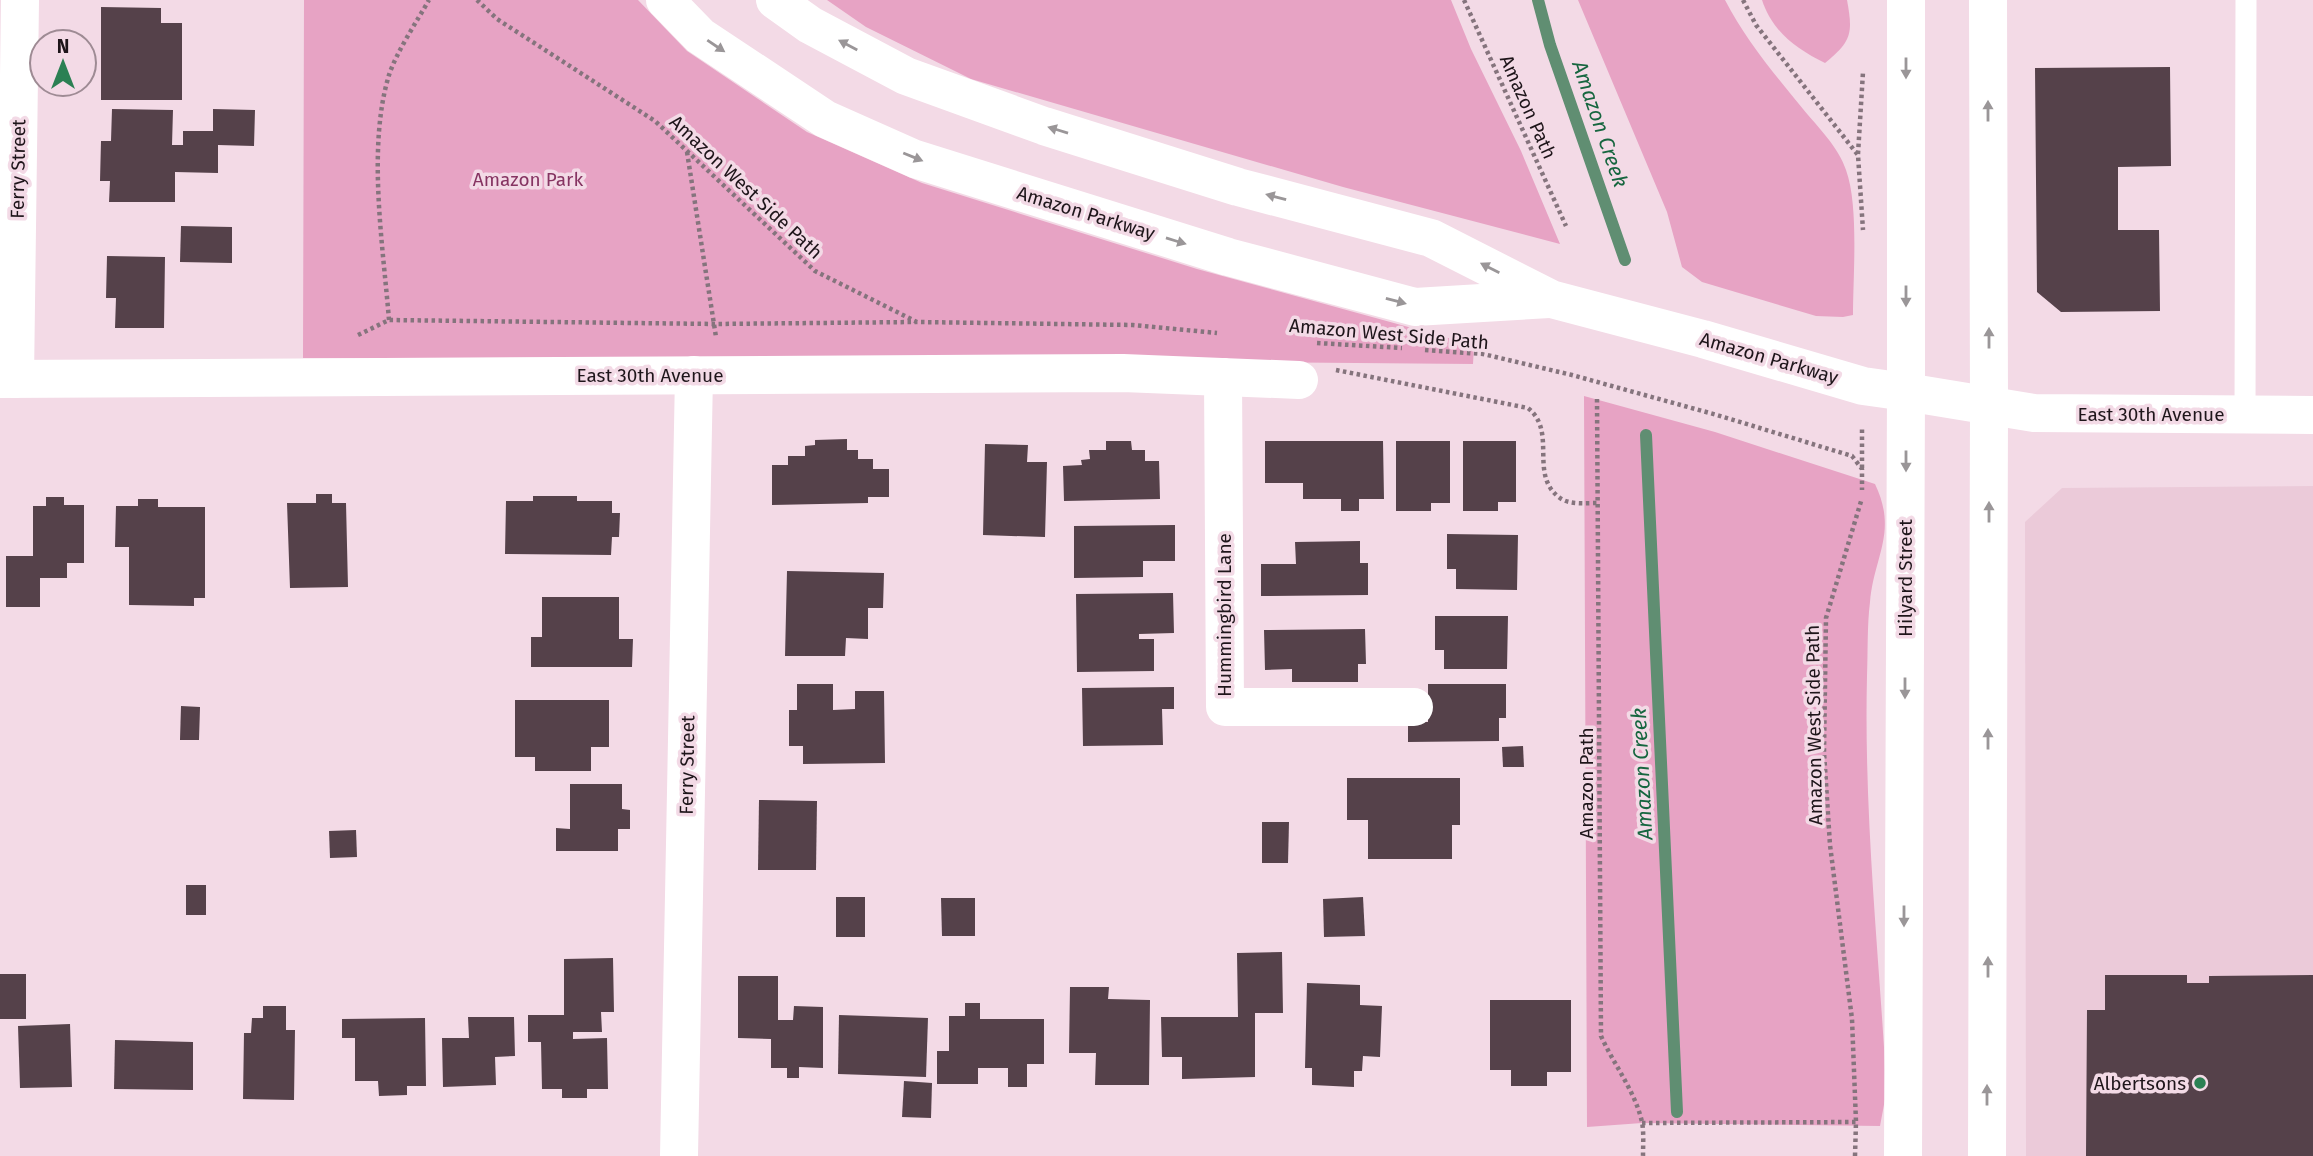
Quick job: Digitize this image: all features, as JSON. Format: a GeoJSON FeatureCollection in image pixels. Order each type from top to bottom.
{"type":"FeatureCollection","features":[{"type":"Feature","properties":{"kind":"main road","name":"Ferry Street"},"geometry":{"type":"LineString","coordinates":[[7,379],[20,0]]}},
{"type":"Feature","properties":{"kind":"main road","name":"Amazon Parkway"},"geometry":{"type":"LineString","coordinates":[[666,0],[701,36],[825,119],[915,159],[1228,257],[1415,307],[1551,299]]}},
{"type":"Feature","properties":{"kind":"main road","name":"Amazon Parkway"},"geometry":{"type":"LineString","coordinates":[[775,0],[810,25],[906,76],[1044,126],[1238,187],[1431,238],[1551,299],[1703,339],[1863,386],[1989,407]]}},
{"type":"Feature","properties":{"kind":"main road","name":"Hilyard Street"},"geometry":{"type":"LineString","coordinates":[[1903,1156],[1906,0]]}},
{"type":"Feature","properties":{"kind":"main road"},"geometry":{"type":"LineString","coordinates":[[1987,1156],[1988,0]]}},
{"type":"Feature","properties":{"kind":"main road","name":"East 30th Avenue"},"geometry":{"type":"LineString","coordinates":[[7,379],[1123,373],[1223,377],[1316,368]]}},
{"type":"Feature","properties":{"kind":"main road","name":"Ferry Street"},"geometry":{"type":"LineString","coordinates":[[679,1156],[706,375]]}},
{"type":"Feature","properties":{"kind":"main road","name":"Hummingbird Lane"},"geometry":{"type":"LineString","coordinates":[[1223,377],[1225,707],[1414,707]]}},
{"type":"Feature","properties":{"kind":"main road","name":"East 30th Avenue"},"geometry":{"type":"LineString","coordinates":[[1989,407],[2034,414],[2313,415]]}},
{"type":"Feature","properties":{"kind":"lane"},"geometry":{"type":"LineString","coordinates":[[2245,414],[2246,0]]}},
{"type":"Feature","properties":{"kind":"path"},"geometry":{"type":"LineString","coordinates":[[389,320],[379,199],[379,128],[389,74],[429,0]]}},
{"type":"Feature","properties":{"kind":"path","name":"Amazon West Side Path"},"geometry":{"type":"LineString","coordinates":[[477,0],[508,26],[655,121],[815,271],[917,322],[1133,325],[1225,334]]}},
{"type":"Feature","properties":{"kind":"path","name":"Amazon Path"},"geometry":{"type":"LineString","coordinates":[[1464,0],[1566,226]]}},
{"type":"Feature","properties":{"kind":"path"},"geometry":{"type":"LineString","coordinates":[[1743,0],[1756,25],[1858,155]]}},
{"type":"Feature","properties":{"kind":"path"},"geometry":{"type":"LineString","coordinates":[[1863,62],[1858,155],[1863,231]]}},
{"type":"Feature","properties":{"kind":"path"},"geometry":{"type":"LineString","coordinates":[[687,151],[715,324],[706,375]]}},
{"type":"Feature","properties":{"kind":"path"},"geometry":{"type":"LineString","coordinates":[[354,337],[389,320],[715,324],[917,322]]}},
{"type":"Feature","properties":{"kind":"path","name":"Amazon West Side Path"},"geometry":{"type":"LineString","coordinates":[[1316,368],[1316,343],[1483,354],[1572,375],[1717,415],[1852,456],[1862,469],[1862,501],[1826,618],[1824,752],[1830,845],[1852,1019],[1855,1156]]}},
{"type":"Feature","properties":{"kind":"path"},"geometry":{"type":"LineString","coordinates":[[1316,368],[1528,408],[1538,416],[1543,430],[1543,465],[1551,488],[1560,499],[1598,503]]}},
{"type":"Feature","properties":{"kind":"path"},"geometry":{"type":"LineString","coordinates":[[1862,469],[1863,386]]}},
{"type":"Feature","properties":{"kind":"path","name":"Amazon Path"},"geometry":{"type":"LineString","coordinates":[[1597,399],[1601,1036],[1611,1059],[1634,1097],[1642,1124],[1643,1156]]}},
{"type":"Feature","properties":{"kind":"path"},"geometry":{"type":"LineString","coordinates":[[1642,1124],[1856,1122]]}},
{"type":"Feature","properties":{"kind":"shaded area"},"geometry":{"type":"Polygon","coordinates":[[[2313,486],[2313,1156],[2026,1156],[2025,522],[2062,488],[2313,486]]]}},
{"type":"Feature","properties":{"kind":"green space","name":"Amazon Park"},"geometry":{"type":"Polygon","coordinates":[[[304,0],[638,0],[687,51],[807,132],[922,183],[1197,269],[1474,345],[1473,364],[754,358],[303,358],[304,0]]]}},
{"type":"Feature","properties":{"kind":"green space"},"geometry":{"type":"Polygon","coordinates":[[[827,0],[1451,0],[1471,49],[1521,151],[1560,244],[1343,187],[971,79],[866,27],[827,0]]]}},
{"type":"Feature","properties":{"kind":"green space"},"geometry":{"type":"Polygon","coordinates":[[[1578,0],[1725,0],[1761,56],[1828,138],[1843,162],[1853,202],[1853,315],[1816,316],[1702,282],[1682,267],[1667,212],[1578,0]]]}},
{"type":"Feature","properties":{"kind":"green space"},"geometry":{"type":"Polygon","coordinates":[[[1762,0],[1847,0],[1850,21],[1848,36],[1841,49],[1825,63],[1786,38],[1772,21],[1762,0]]]}},
{"type":"Feature","properties":{"kind":"green space"},"geometry":{"type":"Polygon","coordinates":[[[1584,396],[1715,432],[1875,484],[1882,501],[1885,530],[1869,611],[1867,722],[1871,862],[1886,1094],[1880,1126],[1642,1123],[1587,1127],[1584,396]]]}},
{"type":"Feature","properties":{"kind":"building"},"geometry":{"type":"Polygon","coordinates":[[[101,7],[161,8],[161,23],[182,23],[182,100],[101,100],[101,7]]]}},
{"type":"Feature","properties":{"kind":"building"},"geometry":{"type":"Polygon","coordinates":[[[2170,67],[2171,166],[2118,167],[2118,230],[2159,230],[2160,311],[2061,312],[2037,292],[2035,68],[2170,67]]]}},
{"type":"Feature","properties":{"kind":"building"},"geometry":{"type":"Polygon","coordinates":[[[112,109],[173,110],[172,145],[183,145],[183,131],[213,131],[213,109],[255,110],[254,146],[218,145],[218,173],[175,172],[175,202],[109,202],[110,181],[100,181],[101,141],[111,141],[112,109]]]}},
{"type":"Feature","properties":{"kind":"building"},"geometry":{"type":"Polygon","coordinates":[[[181,226],[232,227],[232,263],[180,262],[181,226]]]}},
{"type":"Feature","properties":{"kind":"building"},"geometry":{"type":"Polygon","coordinates":[[[107,256],[165,257],[164,328],[115,328],[116,298],[106,298],[107,256]]]}},
{"type":"Feature","properties":{"kind":"building"},"geometry":{"type":"Polygon","coordinates":[[[847,439],[847,450],[858,450],[858,459],[873,459],[873,469],[889,469],[889,497],[868,497],[868,503],[772,505],[772,465],[788,465],[788,456],[805,456],[805,446],[815,445],[815,440],[847,439]]]}},
{"type":"Feature","properties":{"kind":"building"},"geometry":{"type":"Polygon","coordinates":[[[1106,441],[1131,441],[1132,450],[1145,450],[1145,461],[1159,461],[1160,499],[1064,501],[1063,466],[1082,465],[1081,460],[1090,459],[1089,450],[1106,450],[1106,441]]]}},
{"type":"Feature","properties":{"kind":"building"},"geometry":{"type":"Polygon","coordinates":[[[1265,441],[1383,441],[1384,499],[1359,499],[1359,511],[1341,511],[1341,499],[1303,499],[1303,483],[1265,483],[1265,441]]]}},
{"type":"Feature","properties":{"kind":"building"},"geometry":{"type":"Polygon","coordinates":[[[1396,441],[1450,441],[1450,503],[1431,503],[1431,511],[1396,511],[1396,441]]]}},
{"type":"Feature","properties":{"kind":"building"},"geometry":{"type":"Polygon","coordinates":[[[1463,441],[1516,441],[1516,502],[1498,502],[1498,511],[1463,511],[1463,441]]]}},
{"type":"Feature","properties":{"kind":"building"},"geometry":{"type":"Polygon","coordinates":[[[985,444],[1028,445],[1027,462],[1047,462],[1045,537],[983,535],[985,444]]]}},
{"type":"Feature","properties":{"kind":"building"},"geometry":{"type":"Polygon","coordinates":[[[316,494],[332,494],[332,503],[346,503],[348,587],[290,588],[287,503],[316,503],[316,494]]]}},
{"type":"Feature","properties":{"kind":"building"},"geometry":{"type":"Polygon","coordinates":[[[533,496],[577,496],[577,501],[612,501],[612,513],[620,513],[619,537],[612,537],[611,555],[505,554],[506,501],[533,501],[533,496]]]}},
{"type":"Feature","properties":{"kind":"building"},"geometry":{"type":"Polygon","coordinates":[[[46,497],[64,497],[64,505],[84,505],[84,563],[67,563],[67,578],[40,578],[40,607],[6,607],[6,556],[33,556],[33,506],[46,506],[46,497]]]}},
{"type":"Feature","properties":{"kind":"building"},"geometry":{"type":"Polygon","coordinates":[[[138,499],[158,499],[158,507],[205,507],[205,598],[194,598],[194,606],[129,605],[129,547],[115,547],[116,506],[138,506],[138,499]]]}},
{"type":"Feature","properties":{"kind":"building"},"geometry":{"type":"Polygon","coordinates":[[[1175,525],[1175,561],[1143,561],[1143,577],[1074,578],[1074,526],[1175,525]]]}},
{"type":"Feature","properties":{"kind":"building"},"geometry":{"type":"Polygon","coordinates":[[[1447,534],[1518,535],[1517,590],[1456,589],[1456,569],[1447,569],[1447,534]]]}},
{"type":"Feature","properties":{"kind":"building"},"geometry":{"type":"Polygon","coordinates":[[[1360,541],[1360,563],[1368,563],[1368,595],[1261,596],[1261,564],[1296,564],[1295,542],[1360,541]]]}},
{"type":"Feature","properties":{"kind":"building"},"geometry":{"type":"Polygon","coordinates":[[[787,571],[884,573],[883,608],[868,608],[868,639],[846,638],[845,656],[785,656],[787,571]]]}},
{"type":"Feature","properties":{"kind":"building"},"geometry":{"type":"Polygon","coordinates":[[[1173,593],[1174,633],[1139,634],[1139,639],[1154,639],[1154,671],[1077,672],[1076,594],[1173,593]]]}},
{"type":"Feature","properties":{"kind":"building"},"geometry":{"type":"Polygon","coordinates":[[[542,597],[619,597],[619,639],[633,639],[632,667],[531,667],[531,637],[542,637],[542,597]]]}},
{"type":"Feature","properties":{"kind":"building"},"geometry":{"type":"Polygon","coordinates":[[[1435,616],[1508,616],[1507,669],[1444,669],[1444,650],[1435,650],[1435,616]]]}},
{"type":"Feature","properties":{"kind":"building"},"geometry":{"type":"Polygon","coordinates":[[[1365,629],[1366,664],[1358,664],[1358,682],[1292,682],[1292,669],[1265,670],[1264,630],[1365,629]]]}},
{"type":"Feature","properties":{"kind":"building"},"geometry":{"type":"Polygon","coordinates":[[[797,684],[833,684],[833,710],[855,709],[855,691],[884,691],[885,763],[803,764],[803,746],[789,746],[789,710],[797,710],[797,684]]]}},
{"type":"Feature","properties":{"kind":"building"},"geometry":{"type":"Polygon","coordinates":[[[1428,684],[1506,684],[1506,718],[1499,718],[1499,741],[1408,742],[1408,722],[1428,722],[1428,684]]]}},
{"type":"Feature","properties":{"kind":"building"},"geometry":{"type":"Polygon","coordinates":[[[1174,687],[1174,709],[1162,709],[1163,745],[1083,746],[1082,688],[1174,687]]]}},
{"type":"Feature","properties":{"kind":"building"},"geometry":{"type":"Polygon","coordinates":[[[515,700],[609,700],[609,747],[591,747],[591,771],[535,771],[535,757],[515,757],[515,700]]]}},
{"type":"Feature","properties":{"kind":"building"},"geometry":{"type":"Polygon","coordinates":[[[181,706],[200,707],[199,740],[180,740],[181,706]]]}},
{"type":"Feature","properties":{"kind":"building"},"geometry":{"type":"Polygon","coordinates":[[[1523,746],[1524,767],[1503,767],[1502,747],[1523,746]]]}},
{"type":"Feature","properties":{"kind":"building"},"geometry":{"type":"Polygon","coordinates":[[[1347,778],[1460,778],[1460,825],[1452,825],[1452,859],[1368,859],[1368,820],[1347,820],[1347,778]]]}},
{"type":"Feature","properties":{"kind":"building"},"geometry":{"type":"Polygon","coordinates":[[[570,784],[622,784],[622,809],[630,810],[630,829],[618,829],[618,851],[556,851],[556,828],[570,829],[570,784]]]}},
{"type":"Feature","properties":{"kind":"building"},"geometry":{"type":"Polygon","coordinates":[[[759,800],[817,801],[816,870],[758,870],[759,800]]]}},
{"type":"Feature","properties":{"kind":"building"},"geometry":{"type":"Polygon","coordinates":[[[1262,822],[1289,822],[1288,863],[1262,863],[1262,822]]]}},
{"type":"Feature","properties":{"kind":"building"},"geometry":{"type":"Polygon","coordinates":[[[356,830],[357,857],[330,858],[329,831],[356,830]]]}},
{"type":"Feature","properties":{"kind":"building"},"geometry":{"type":"Polygon","coordinates":[[[186,885],[206,885],[206,915],[186,915],[186,885]]]}},
{"type":"Feature","properties":{"kind":"building"},"geometry":{"type":"Polygon","coordinates":[[[836,897],[865,897],[865,937],[836,937],[836,897]]]}},
{"type":"Feature","properties":{"kind":"building"},"geometry":{"type":"Polygon","coordinates":[[[1363,897],[1365,936],[1324,937],[1323,899],[1363,897]]]}},
{"type":"Feature","properties":{"kind":"building"},"geometry":{"type":"Polygon","coordinates":[[[941,898],[975,898],[975,936],[942,936],[941,898]]]}},
{"type":"Feature","properties":{"kind":"building"},"geometry":{"type":"Polygon","coordinates":[[[1282,952],[1283,1013],[1255,1013],[1255,1077],[1182,1079],[1182,1057],[1162,1057],[1161,1017],[1238,1017],[1237,953],[1282,952]]]}},
{"type":"Feature","properties":{"kind":"building"},"geometry":{"type":"Polygon","coordinates":[[[613,958],[614,1012],[601,1012],[602,1032],[573,1032],[573,1039],[607,1038],[608,1089],[587,1089],[587,1098],[562,1098],[562,1089],[542,1089],[541,1042],[528,1042],[528,1015],[564,1015],[564,959],[613,958]]]}},
{"type":"Feature","properties":{"kind":"building"},"geometry":{"type":"Polygon","coordinates":[[[0,974],[26,974],[26,1019],[0,1019],[0,974]]]}},
{"type":"Feature","properties":{"kind":"building","name":"Albertsons"},"geometry":{"type":"Polygon","coordinates":[[[2105,975],[2187,975],[2187,983],[2209,983],[2209,976],[2313,975],[2313,1156],[2086,1156],[2087,1010],[2105,1010],[2105,975]]]}},
{"type":"Feature","properties":{"kind":"building"},"geometry":{"type":"Polygon","coordinates":[[[738,976],[778,976],[778,1020],[793,1020],[794,1006],[823,1007],[823,1068],[799,1067],[799,1078],[787,1078],[787,1068],[771,1068],[771,1039],[738,1038],[738,976]]]}},
{"type":"Feature","properties":{"kind":"building"},"geometry":{"type":"Polygon","coordinates":[[[1307,983],[1360,985],[1360,1005],[1382,1006],[1380,1057],[1363,1056],[1362,1071],[1354,1071],[1354,1087],[1312,1085],[1312,1068],[1305,1068],[1307,983]]]}},
{"type":"Feature","properties":{"kind":"building"},"geometry":{"type":"Polygon","coordinates":[[[1070,987],[1109,987],[1108,999],[1150,1000],[1149,1085],[1095,1085],[1096,1053],[1069,1053],[1070,987]]]}},
{"type":"Feature","properties":{"kind":"building"},"geometry":{"type":"Polygon","coordinates":[[[1490,1000],[1571,1000],[1571,1072],[1547,1072],[1547,1086],[1511,1086],[1511,1070],[1490,1070],[1490,1000]]]}},
{"type":"Feature","properties":{"kind":"building"},"geometry":{"type":"Polygon","coordinates":[[[965,1003],[980,1003],[980,1019],[1044,1019],[1044,1064],[1027,1064],[1027,1087],[1008,1087],[1008,1068],[978,1068],[978,1084],[937,1084],[937,1051],[949,1051],[949,1016],[965,1016],[965,1003]]]}},
{"type":"Feature","properties":{"kind":"building"},"geometry":{"type":"Polygon","coordinates":[[[263,1006],[286,1006],[286,1030],[295,1030],[294,1100],[243,1099],[244,1033],[251,1033],[252,1018],[263,1018],[263,1006]]]}},
{"type":"Feature","properties":{"kind":"building"},"geometry":{"type":"Polygon","coordinates":[[[839,1015],[928,1018],[926,1077],[838,1074],[839,1015]]]}},
{"type":"Feature","properties":{"kind":"building"},"geometry":{"type":"Polygon","coordinates":[[[468,1017],[514,1017],[515,1056],[495,1057],[496,1085],[443,1087],[442,1038],[469,1038],[468,1017]]]}},
{"type":"Feature","properties":{"kind":"building"},"geometry":{"type":"Polygon","coordinates":[[[425,1018],[426,1086],[407,1086],[407,1095],[379,1096],[378,1081],[355,1081],[355,1038],[342,1038],[342,1019],[425,1018]]]}},
{"type":"Feature","properties":{"kind":"building"},"geometry":{"type":"Polygon","coordinates":[[[70,1024],[72,1087],[20,1088],[18,1026],[70,1024]]]}},
{"type":"Feature","properties":{"kind":"building"},"geometry":{"type":"Polygon","coordinates":[[[115,1040],[193,1042],[193,1090],[114,1089],[115,1040]]]}},
{"type":"Feature","properties":{"kind":"building"},"geometry":{"type":"Polygon","coordinates":[[[904,1081],[932,1083],[931,1118],[902,1117],[904,1081]]]}},
{"type":"Feature","properties":{"kind":"waterway","name":"Amazon Creek"},"geometry":{"type":"LineString","coordinates":[[1538,0],[1550,45],[1625,260]]}},
{"type":"Feature","properties":{"kind":"waterway","name":"Amazon Creek"},"geometry":{"type":"LineString","coordinates":[[1646,435],[1677,1112]]}},
{"type":"Feature","properties":{"kind":"place","name":"Albertsons"},"geometry":{"type":"Point","coordinates":[2200,1083]}}]}
